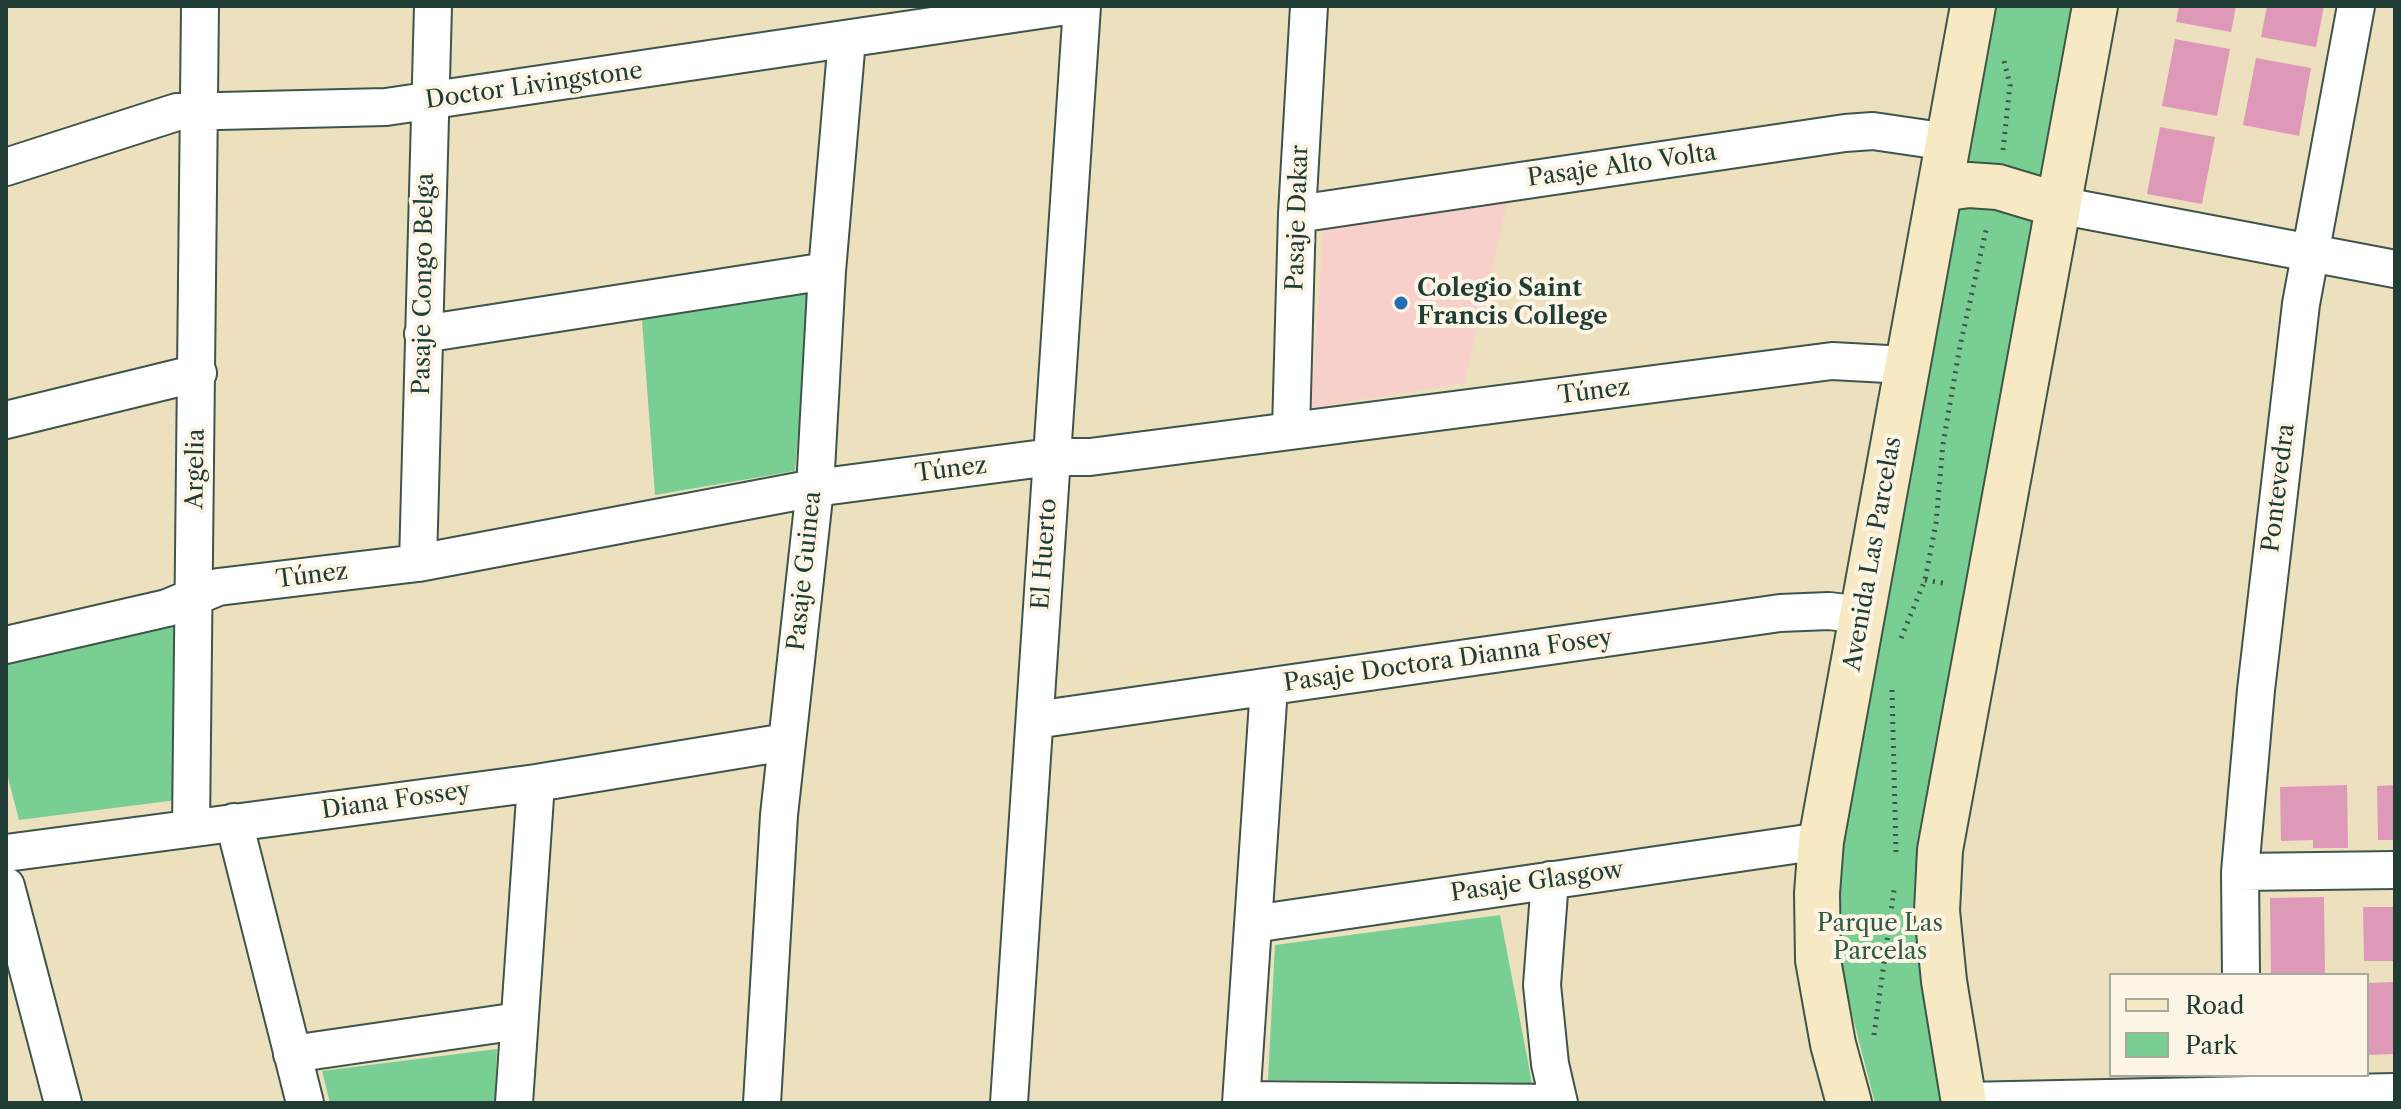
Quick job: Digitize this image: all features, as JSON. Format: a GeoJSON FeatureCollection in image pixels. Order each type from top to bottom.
{"type":"FeatureCollection","features":[{"type":"Feature","properties":{"kind":"street","name":"Argelia"},"geometry":{"type":"LineString","coordinates":[[191,828],[200,6]]}},
{"type":"Feature","properties":{"kind":"street","name":"Pasaje Congo Belga"},"geometry":{"type":"LineString","coordinates":[[418,563],[433,6]]}},
{"type":"Feature","properties":{"kind":"street","name":"Doctor Livingstone"},"geometry":{"type":"LineString","coordinates":[[6,167],[154,117],[198,111],[340,110],[429,101],[1067,6]]}},
{"type":"Feature","properties":{"kind":"street","name":"El Huerto"},"geometry":{"type":"LineString","coordinates":[[1009,1103],[1082,6]]}},
{"type":"Feature","properties":{"kind":"street","name":"Pasaje Dakar"},"geometry":{"type":"LineString","coordinates":[[1291,430],[1297,214],[1309,6]]}},
{"type":"Feature","properties":{"kind":"street","name":"Avenida Las Parcelas"},"geometry":{"type":"LineString","coordinates":[[1849,1103],[1833,1044],[1818,960],[1817,893],[1821,841],[1973,6]]}},
{"type":"Feature","properties":{"kind":"street"},"geometry":{"type":"LineString","coordinates":[[2095,6],[1940,850],[1937,911],[1944,981],[1964,1102],[2243,1085],[2357,1098],[2395,1092]]}},
{"type":"Feature","properties":{"kind":"street","name":"Pontevedra"},"geometry":{"type":"LineString","coordinates":[[2241,973],[2240,872],[2256,690],[2301,304],[2356,6]]}},
{"type":"Feature","properties":{"kind":"street","name":"Pasaje Guinea"},"geometry":{"type":"LineString","coordinates":[[762,1103],[779,815],[815,488],[827,271],[847,39]]}},
{"type":"Feature","properties":{"kind":"street","name":"Pasaje Alto Volta"},"geometry":{"type":"LineString","coordinates":[[1297,214],[1845,133],[1873,131],[1948,142]]}},
{"type":"Feature","properties":{"kind":"street"},"geometry":{"type":"LineString","coordinates":[[1940,189],[1969,185],[1998,187],[2058,205],[2395,269]]}},
{"type":"Feature","properties":{"kind":"street"},"geometry":{"type":"LineString","coordinates":[[423,334],[827,271]]}},
{"type":"Feature","properties":{"kind":"street","name":"Túnez"},"geometry":{"type":"LineString","coordinates":[[6,645],[167,608],[218,587],[418,563],[815,488],[1051,457],[1090,457],[1832,361],[1906,365]]}},
{"type":"Feature","properties":{"kind":"street"},"geometry":{"type":"LineString","coordinates":[[6,420],[198,373]]}},
{"type":"Feature","properties":{"kind":"street","name":"Pasaje Doctora Dianna Fosey"},"geometry":{"type":"LineString","coordinates":[[1035,720],[1780,613],[1829,611],[1863,615]]}},
{"type":"Feature","properties":{"kind":"street"},"geometry":{"type":"LineString","coordinates":[[1269,687],[1242,1101],[1559,1103],[1550,1064],[1542,985],[1550,880]]}},
{"type":"Feature","properties":{"kind":"street","name":"Diana Fossey"},"geometry":{"type":"LineString","coordinates":[[6,853],[536,783],[786,742]]}},
{"type":"Feature","properties":{"kind":"street"},"geometry":{"type":"LineString","coordinates":[[514,1103],[536,783]]}},
{"type":"Feature","properties":{"kind":"street"},"geometry":{"type":"LineString","coordinates":[[234,822],[305,1103]]}},
{"type":"Feature","properties":{"kind":"street","name":"Pasaje Glasgow"},"geometry":{"type":"LineString","coordinates":[[1253,924],[1821,841]]}},
{"type":"Feature","properties":{"kind":"street"},"geometry":{"type":"LineString","coordinates":[[2240,872],[2395,870]]}},
{"type":"Feature","properties":{"kind":"street"},"geometry":{"type":"LineString","coordinates":[[6,886],[63,1103]]}},
{"type":"Feature","properties":{"kind":"street"},"geometry":{"type":"LineString","coordinates":[[292,1054],[519,1021]]}},
{"type":"Feature","properties":{"kind":"path"},"geometry":{"type":"LineString","coordinates":[[1900,641],[1925,580],[1936,523],[1943,444],[1960,346],[1998,187],[2010,85],[2001,55]]}},
{"type":"Feature","properties":{"kind":"path"},"geometry":{"type":"LineString","coordinates":[[1892,684],[1896,866]]}},
{"type":"Feature","properties":{"kind":"path"},"geometry":{"type":"LineString","coordinates":[[1874,1041],[1896,881]]}},
{"type":"Feature","properties":{"kind":"shaded area","name":"Colegio Saint Francis College"},"geometry":{"type":"Polygon","coordinates":[[[1510,193],[1464,383],[1311,408],[1324,222],[1510,193]]]}},
{"type":"Feature","properties":{"kind":"green space","name":"Parque Las Parcelas"},"geometry":{"type":"Polygon","coordinates":[[[1992,6],[2073,6],[1922,854],[1951,1103],[1875,1103],[1846,991],[1837,938],[1838,880],[1845,821],[1992,6]]]}},
{"type":"Feature","properties":{"kind":"green space"},"geometry":{"type":"Polygon","coordinates":[[[811,277],[795,471],[655,495],[641,307],[811,277]]]}},
{"type":"Feature","properties":{"kind":"green space"},"geometry":{"type":"Polygon","coordinates":[[[182,615],[177,800],[19,820],[6,770],[6,661],[182,615]]]}},
{"type":"Feature","properties":{"kind":"green space"},"geometry":{"type":"Polygon","coordinates":[[[1500,915],[1532,1083],[1268,1080],[1275,945],[1500,915]]]}},
{"type":"Feature","properties":{"kind":"green space"},"geometry":{"type":"Polygon","coordinates":[[[497,1049],[495,1103],[330,1103],[322,1071],[497,1049]]]}},
{"type":"Feature","properties":{"kind":"building"},"geometry":{"type":"Polygon","coordinates":[[[2179,6],[2236,6],[2231,32],[2176,22],[2179,6]]]}},
{"type":"Feature","properties":{"kind":"building"},"geometry":{"type":"Polygon","coordinates":[[[2267,6],[2324,6],[2316,47],[2261,37],[2267,6]]]}},
{"type":"Feature","properties":{"kind":"building"},"geometry":{"type":"Polygon","coordinates":[[[2175,39],[2230,49],[2217,116],[2162,106],[2175,39]]]}},
{"type":"Feature","properties":{"kind":"building"},"geometry":{"type":"Polygon","coordinates":[[[2256,58],[2311,68],[2299,136],[2243,125],[2256,58]]]}},
{"type":"Feature","properties":{"kind":"building"},"geometry":{"type":"Polygon","coordinates":[[[2160,127],[2215,137],[2202,204],[2147,194],[2160,127]]]}},
{"type":"Feature","properties":{"kind":"building"},"geometry":{"type":"Polygon","coordinates":[[[2347,785],[2348,848],[2313,848],[2313,840],[2281,841],[2280,787],[2347,785]]]}},
{"type":"Feature","properties":{"kind":"building"},"geometry":{"type":"Polygon","coordinates":[[[2395,785],[2395,840],[2378,840],[2377,786],[2395,785]]]}},
{"type":"Feature","properties":{"kind":"building"},"geometry":{"type":"Polygon","coordinates":[[[2324,897],[2325,973],[2271,973],[2270,898],[2324,897]]]}},
{"type":"Feature","properties":{"kind":"building"},"geometry":{"type":"Polygon","coordinates":[[[2363,907],[2395,907],[2395,961],[2364,961],[2363,907]]]}},
{"type":"Feature","properties":{"kind":"building"},"geometry":{"type":"Polygon","coordinates":[[[2395,982],[2395,1054],[2369,1055],[2369,983],[2395,982]]]}},
{"type":"Feature","properties":{"kind":"place","name":"Colegio Saint Francis College"},"geometry":{"type":"Point","coordinates":[1401,303]}}]}
